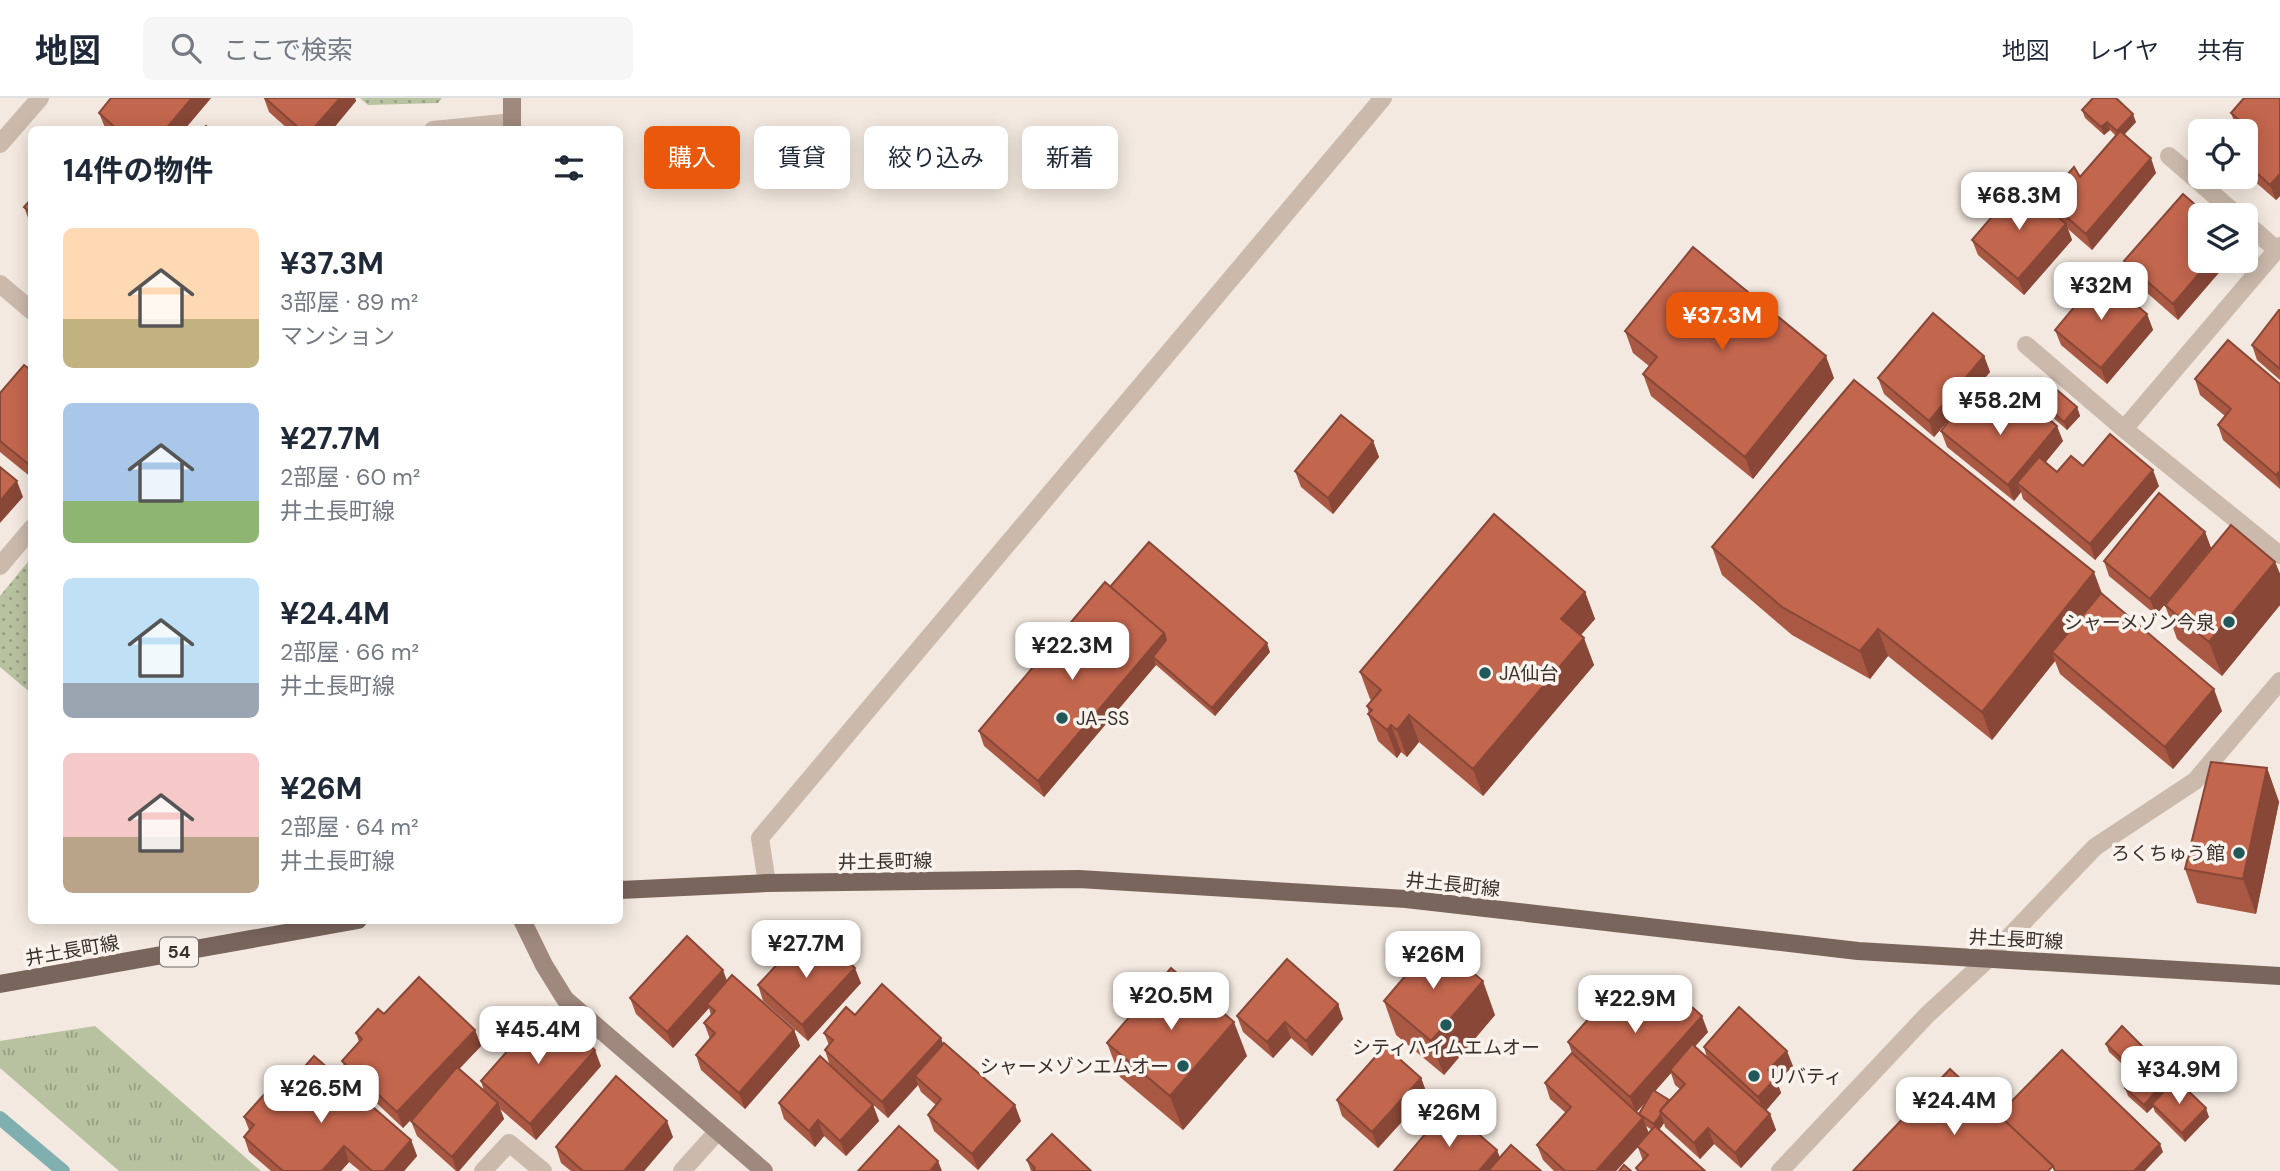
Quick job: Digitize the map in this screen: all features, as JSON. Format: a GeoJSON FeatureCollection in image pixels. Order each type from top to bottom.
{"type":"FeatureCollection","features":[{"type":"Feature","properties":{"kind":"main road","name":"井土長町線"},"geometry":{"type":"LineString","coordinates":[[623,890],[767,884],[1079,879],[1429,901],[1858,951],[2280,976]]}},
{"type":"Feature","properties":{"kind":"main road","name":"井土長町線"},"geometry":{"type":"LineString","coordinates":[[0,984],[336,924]]}},
{"type":"Feature","properties":{"kind":"street"},"geometry":{"type":"LineString","coordinates":[[0,144],[40,98]]}},
{"type":"Feature","properties":{"kind":"street"},"geometry":{"type":"LineString","coordinates":[[512,98],[512,126]]}},
{"type":"Feature","properties":{"kind":"street"},"geometry":{"type":"LineString","coordinates":[[767,884],[760,838],[1383,98]]}},
{"type":"Feature","properties":{"kind":"street"},"geometry":{"type":"LineString","coordinates":[[2169,156],[2223,203]]}},
{"type":"Feature","properties":{"kind":"street"},"geometry":{"type":"LineString","coordinates":[[2124,429],[2278,248],[2258,232]]}},
{"type":"Feature","properties":{"kind":"street"},"geometry":{"type":"LineString","coordinates":[[0,284],[28,308]]}},
{"type":"Feature","properties":{"kind":"street"},"geometry":{"type":"LineString","coordinates":[[2026,345],[2124,429],[2280,555]]}},
{"type":"Feature","properties":{"kind":"street"},"geometry":{"type":"LineString","coordinates":[[0,566],[28,533]]}},
{"type":"Feature","properties":{"kind":"street"},"geometry":{"type":"LineString","coordinates":[[1780,1171],[1927,1016],[1988,959],[2095,847],[2195,781],[2280,681]]}},
{"type":"Feature","properties":{"kind":"street"},"geometry":{"type":"LineString","coordinates":[[524,924],[565,999],[764,1171]]}},
{"type":"Feature","properties":{"kind":"street"},"geometry":{"type":"LineString","coordinates":[[682,1171],[718,1130]]}},
{"type":"Feature","properties":{"kind":"street"},"geometry":{"type":"LineString","coordinates":[[483,1171],[509,1143],[543,1171]]}},
{"type":"Feature","properties":{"kind":"green space"},"geometry":{"type":"Polygon","coordinates":[[[360,98],[442,98],[438,103],[368,105],[360,98]]]}},
{"type":"Feature","properties":{"kind":"green space"},"geometry":{"type":"Polygon","coordinates":[[[28,562],[28,690],[0,667],[0,596],[28,562]]]}},
{"type":"Feature","properties":{"kind":"green space"},"geometry":{"type":"Polygon","coordinates":[[[95,1026],[261,1171],[119,1171],[0,1068],[0,1041],[95,1026]]]}},
{"type":"Feature","properties":{"kind":"building"},"geometry":{"type":"Polygon","coordinates":[[[111,98],[192,98],[168,126],[114,126],[99,113],[111,98]]]}},
{"type":"Feature","properties":{"kind":"building"},"geometry":{"type":"Polygon","coordinates":[[[265,98],[340,98],[316,126],[296,126],[265,98]]]}},
{"type":"Feature","properties":{"kind":"building"},"geometry":{"type":"Polygon","coordinates":[[[2093,98],[2116,98],[2133,114],[2117,131],[2107,122],[2101,127],[2082,110],[2093,98]]]}},
{"type":"Feature","properties":{"kind":"building"},"geometry":{"type":"Polygon","coordinates":[[[2244,98],[2280,98],[2280,174],[2270,185],[2258,174],[2258,119],[2238,119],[2231,113],[2244,98]]]}},
{"type":"Feature","properties":{"kind":"building"},"geometry":{"type":"Polygon","coordinates":[[[2120,131],[2151,158],[2086,234],[2046,199],[2074,167],[2080,177],[2120,131]]]}},
{"type":"Feature","properties":{"kind":"building"},"geometry":{"type":"Polygon","coordinates":[[[2020,184],[2066,224],[2018,279],[1972,240],[2020,184]]]}},
{"type":"Feature","properties":{"kind":"building"},"geometry":{"type":"Polygon","coordinates":[[[2183,194],[2193,203],[2188,203],[2188,273],[2200,273],[2173,304],[2124,261],[2183,194]]]}},
{"type":"Feature","properties":{"kind":"building"},"geometry":{"type":"Polygon","coordinates":[[[1693,247],[1826,356],[1745,457],[1643,374],[1657,357],[1625,331],[1693,247]]]}},
{"type":"Feature","properties":{"kind":"building"},"geometry":{"type":"Polygon","coordinates":[[[2101,275],[2147,314],[2101,368],[2055,330],[2101,275]]]}},
{"type":"Feature","properties":{"kind":"building"},"geometry":{"type":"Polygon","coordinates":[[[2280,310],[2280,369],[2252,345],[2280,310]]]}},
{"type":"Feature","properties":{"kind":"building"},"geometry":{"type":"Polygon","coordinates":[[[1933,313],[1984,356],[1929,421],[1878,378],[1933,313]]]}},
{"type":"Feature","properties":{"kind":"building"},"geometry":{"type":"Polygon","coordinates":[[[2228,340],[2280,384],[2280,471],[2276,475],[2218,425],[2231,409],[2195,379],[2228,340]]]}},
{"type":"Feature","properties":{"kind":"building"},"geometry":{"type":"Polygon","coordinates":[[[24,365],[28,368],[28,464],[0,441],[0,393],[24,365]]]}},
{"type":"Feature","properties":{"kind":"building"},"geometry":{"type":"Polygon","coordinates":[[[1854,380],[2094,572],[1982,712],[1878,629],[1860,651],[1782,607],[1712,547],[1854,380]]]}},
{"type":"Feature","properties":{"kind":"building"},"geometry":{"type":"Polygon","coordinates":[[[2050,384],[2077,407],[2064,422],[2038,399],[2050,384]]]}},
{"type":"Feature","properties":{"kind":"building"},"geometry":{"type":"Polygon","coordinates":[[[2024,398],[2057,426],[2008,485],[1941,431],[1965,400],[2000,428],[2024,398]]]}},
{"type":"Feature","properties":{"kind":"building"},"geometry":{"type":"Polygon","coordinates":[[[1341,415],[1373,441],[1328,498],[1295,471],[1341,415]]]}},
{"type":"Feature","properties":{"kind":"building"},"geometry":{"type":"Polygon","coordinates":[[[2110,434],[2153,470],[2090,544],[2017,483],[2039,457],[2057,472],[2071,456],[2083,466],[2110,434]]]}},
{"type":"Feature","properties":{"kind":"building"},"geometry":{"type":"Polygon","coordinates":[[[0,467],[17,481],[0,501],[0,467]]]}},
{"type":"Feature","properties":{"kind":"building"},"geometry":{"type":"Polygon","coordinates":[[[2159,493],[2205,532],[2150,599],[2104,561],[2159,493]]]}},
{"type":"Feature","properties":{"kind":"building"},"geometry":{"type":"Polygon","coordinates":[[[1494,514],[1585,592],[1561,619],[1584,638],[1473,769],[1409,715],[1397,730],[1391,725],[1387,730],[1368,714],[1372,710],[1367,706],[1381,690],[1360,672],[1494,514]]]}},
{"type":"Feature","properties":{"kind":"building"},"geometry":{"type":"Polygon","coordinates":[[[2231,525],[2275,562],[2209,642],[2165,605],[2231,525]]]}},
{"type":"Feature","properties":{"kind":"building"},"geometry":{"type":"Polygon","coordinates":[[[1149,542],[1267,643],[1212,708],[1153,657],[1166,640],[1164,633],[1110,587],[1149,542]]]}},
{"type":"Feature","properties":{"kind":"building"},"geometry":{"type":"Polygon","coordinates":[[[1105,582],[1164,633],[1038,781],[979,731],[1105,582]]]}},
{"type":"Feature","properties":{"kind":"building"},"geometry":{"type":"Polygon","coordinates":[[[2101,593],[2214,689],[2165,747],[2052,652],[2101,593]]]}},
{"type":"Feature","properties":{"kind":"building"},"geometry":{"type":"Polygon","coordinates":[[[2211,762],[2267,768],[2243,879],[2185,869],[2211,762]]]}},
{"type":"Feature","properties":{"kind":"building"},"geometry":{"type":"Polygon","coordinates":[[[687,936],[723,970],[667,1032],[630,998],[687,936]]]}},
{"type":"Feature","properties":{"kind":"building"},"geometry":{"type":"Polygon","coordinates":[[[826,941],[855,968],[802,1025],[758,985],[796,944],[811,957],[826,941]]]}},
{"type":"Feature","properties":{"kind":"building"},"geometry":{"type":"Polygon","coordinates":[[[1435,941],[1483,981],[1431,1041],[1384,1001],[1435,941]]]}},
{"type":"Feature","properties":{"kind":"building"},"geometry":{"type":"Polygon","coordinates":[[[1287,959],[1338,1004],[1306,1041],[1285,1022],[1267,1042],[1237,1016],[1287,959]]]}},
{"type":"Feature","properties":{"kind":"building"},"geometry":{"type":"Polygon","coordinates":[[[1171,968],[1234,1022],[1170,1096],[1107,1043],[1171,968]]]}},
{"type":"Feature","properties":{"kind":"building"},"geometry":{"type":"Polygon","coordinates":[[[732,975],[794,1030],[739,1093],[696,1055],[715,1033],[704,1023],[715,1011],[707,1004],[732,975]]]}},
{"type":"Feature","properties":{"kind":"building"},"geometry":{"type":"Polygon","coordinates":[[[419,977],[475,1030],[397,1112],[342,1061],[362,1039],[356,1033],[378,1009],[384,1014],[419,977]]]}},
{"type":"Feature","properties":{"kind":"building"},"geometry":{"type":"Polygon","coordinates":[[[1639,982],[1659,1000],[1670,987],[1702,1016],[1630,1097],[1568,1042],[1607,998],[1617,1007],[1639,982]]]}},
{"type":"Feature","properties":{"kind":"building"},"geometry":{"type":"Polygon","coordinates":[[[882,984],[941,1038],[882,1102],[825,1050],[833,1040],[824,1033],[846,1007],[855,1015],[882,984]]]}},
{"type":"Feature","properties":{"kind":"building"},"geometry":{"type":"Polygon","coordinates":[[[546,1007],[595,1050],[530,1124],[481,1081],[546,1007]]]}},
{"type":"Feature","properties":{"kind":"building","name":"リバティ"},"geometry":{"type":"Polygon","coordinates":[[[1739,1007],[1787,1051],[1768,1070],[1776,1078],[1758,1097],[1704,1047],[1739,1007]]]}},
{"type":"Feature","properties":{"kind":"building"},"geometry":{"type":"Polygon","coordinates":[[[2122,1026],[2144,1048],[2129,1065],[2106,1044],[2122,1026]]]}},
{"type":"Feature","properties":{"kind":"building"},"geometry":{"type":"Polygon","coordinates":[[[944,1043],[1015,1105],[972,1154],[928,1115],[941,1099],[915,1076],[944,1043]]]}},
{"type":"Feature","properties":{"kind":"building"},"geometry":{"type":"Polygon","coordinates":[[[1692,1044],[1770,1114],[1735,1153],[1708,1128],[1694,1143],[1660,1111],[1685,1084],[1670,1070],[1692,1044]]]}},
{"type":"Feature","properties":{"kind":"building"},"geometry":{"type":"Polygon","coordinates":[[[1385,1046],[1421,1078],[1372,1132],[1337,1100],[1385,1046]]]}},
{"type":"Feature","properties":{"kind":"building"},"geometry":{"type":"Polygon","coordinates":[[[2062,1050],[2160,1144],[2134,1171],[2055,1171],[2053,1166],[1998,1115],[2062,1050]]]}},
{"type":"Feature","properties":{"kind":"building"},"geometry":{"type":"Polygon","coordinates":[[[2158,1051],[2177,1068],[2144,1105],[2125,1088],[2158,1051]]]}},
{"type":"Feature","properties":{"kind":"building"},"geometry":{"type":"Polygon","coordinates":[[[1572,1053],[1643,1118],[1596,1171],[1565,1171],[1537,1145],[1571,1107],[1545,1083],[1572,1053]]]}},
{"type":"Feature","properties":{"kind":"building"},"geometry":{"type":"Polygon","coordinates":[[[314,1056],[411,1140],[384,1171],[372,1171],[344,1146],[322,1171],[283,1171],[244,1137],[254,1125],[244,1117],[270,1088],[279,1096],[314,1056]]]}},
{"type":"Feature","properties":{"kind":"building"},"geometry":{"type":"Polygon","coordinates":[[[820,1056],[873,1105],[840,1141],[818,1120],[809,1131],[779,1103],[820,1056]]]}},
{"type":"Feature","properties":{"kind":"building"},"geometry":{"type":"Polygon","coordinates":[[[457,1067],[498,1103],[452,1157],[411,1121],[457,1067]]]}},
{"type":"Feature","properties":{"kind":"building"},"geometry":{"type":"Polygon","coordinates":[[[1950,1069],[2053,1166],[2048,1171],[1853,1171],[1950,1069]]]}},
{"type":"Feature","properties":{"kind":"building"},"geometry":{"type":"Polygon","coordinates":[[[616,1076],[667,1121],[624,1171],[583,1171],[556,1147],[616,1076]]]}},
{"type":"Feature","properties":{"kind":"building"},"geometry":{"type":"Polygon","coordinates":[[[2176,1079],[2206,1108],[2182,1133],[2152,1104],[2176,1079]]]}},
{"type":"Feature","properties":{"kind":"building"},"geometry":{"type":"Polygon","coordinates":[[[1653,1090],[1669,1100],[1654,1124],[1639,1114],[1653,1090]]]}},
{"type":"Feature","properties":{"kind":"building"},"geometry":{"type":"Polygon","coordinates":[[[1454,1113],[1497,1150],[1479,1171],[1394,1171],[1437,1120],[1443,1125],[1454,1113]]]}},
{"type":"Feature","properties":{"kind":"building"},"geometry":{"type":"Polygon","coordinates":[[[899,1126],[938,1161],[930,1171],[858,1171],[899,1126]]]}},
{"type":"Feature","properties":{"kind":"building"},"geometry":{"type":"Polygon","coordinates":[[[1655,1126],[1705,1171],[1639,1171],[1636,1168],[1648,1155],[1637,1146],[1655,1126]]]}},
{"type":"Feature","properties":{"kind":"building"},"geometry":{"type":"Polygon","coordinates":[[[1052,1134],[1091,1171],[1033,1171],[1035,1168],[1027,1160],[1052,1134]]]}},
{"type":"Feature","properties":{"kind":"building"},"geometry":{"type":"Polygon","coordinates":[[[1511,1145],[1541,1171],[1488,1171],[1511,1145]]]}},
{"type":"Feature","properties":{"kind":"building"},"geometry":{"type":"Polygon","coordinates":[[[1624,1165],[1631,1171],[1619,1171],[1624,1165]]]}},
{"type":"Feature","properties":{"kind":"waterway"},"geometry":{"type":"LineString","coordinates":[[0,1118],[63,1171]]}},
{"type":"Feature","properties":{"kind":"place","name":"シャーメゾン今泉"},"geometry":{"type":"Point","coordinates":[2229,622]}},
{"type":"Feature","properties":{"kind":"place","name":"JA仙台"},"geometry":{"type":"Point","coordinates":[1485,673]}},
{"type":"Feature","properties":{"kind":"place","name":"JA-SS"},"geometry":{"type":"Point","coordinates":[1062,718]}},
{"type":"Feature","properties":{"kind":"place","name":"ろくちゅう館"},"geometry":{"type":"Point","coordinates":[2239,853]}},
{"type":"Feature","properties":{"kind":"place","name":"シティハイムエムオー"},"geometry":{"type":"Point","coordinates":[1446,1025]}},
{"type":"Feature","properties":{"kind":"place","name":"シャーメゾンエムオー"},"geometry":{"type":"Point","coordinates":[1183,1066]}},
{"type":"Feature","properties":{"kind":"place","name":"リバティ"},"geometry":{"type":"Point","coordinates":[1754,1076]}}]}
